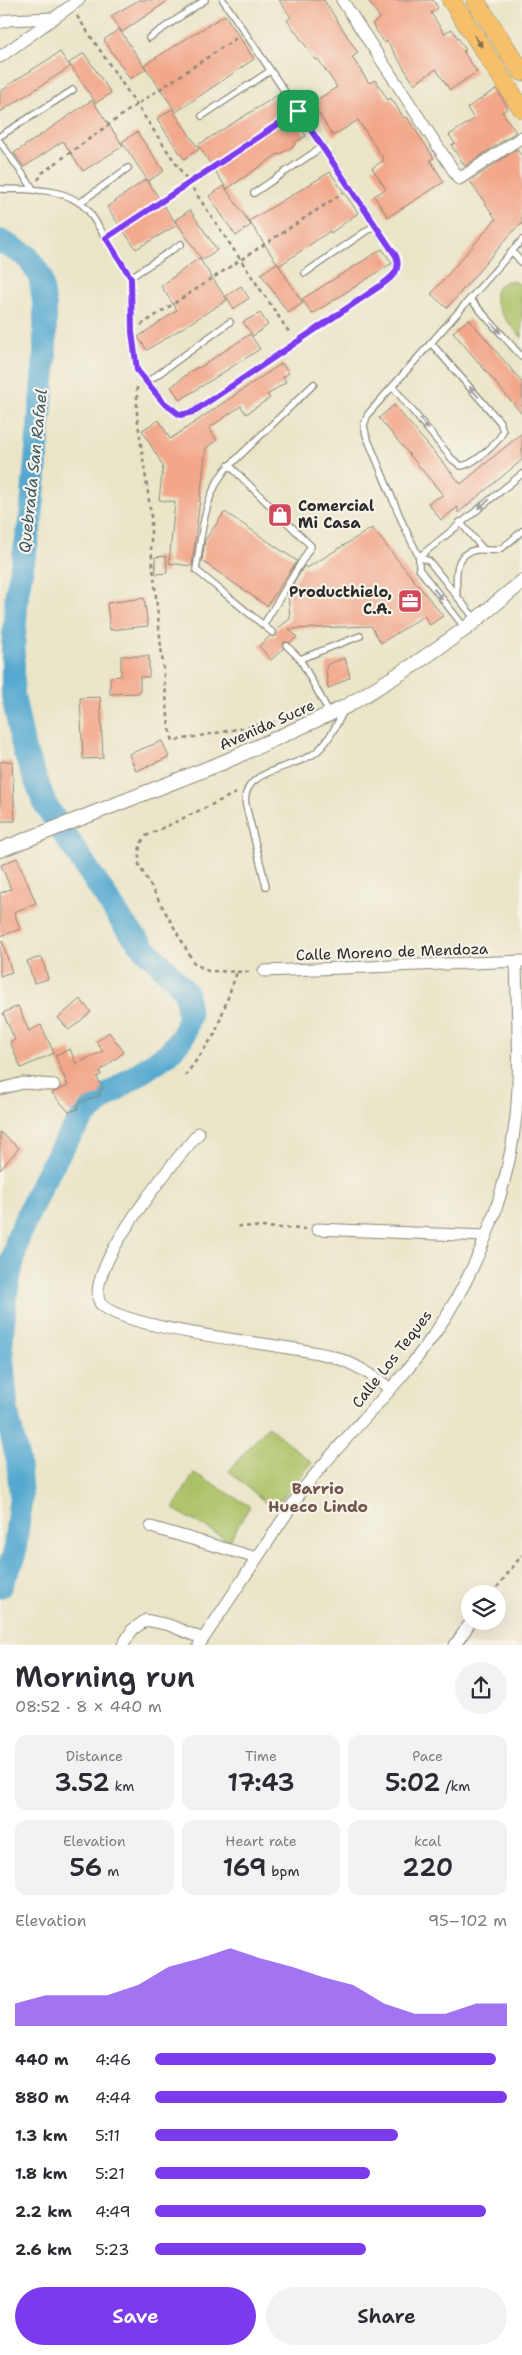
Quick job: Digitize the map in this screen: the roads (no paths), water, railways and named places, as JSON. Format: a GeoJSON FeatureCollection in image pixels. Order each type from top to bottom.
{"type":"FeatureCollection","features":[{"type":"Feature","properties":{"kind":"main road"},"geometry":{"type":"LineString","coordinates":[[451,0],[522,109]]}},
{"type":"Feature","properties":{"kind":"main road"},"geometry":{"type":"LineString","coordinates":[[475,0],[522,72]]}},
{"type":"Feature","properties":{"kind":"street"},"geometry":{"type":"LineString","coordinates":[[342,0],[459,179],[522,137]]}},
{"type":"Feature","properties":{"kind":"street"},"geometry":{"type":"LineString","coordinates":[[0,57],[74,3]]}},
{"type":"Feature","properties":{"kind":"street"},"geometry":{"type":"LineString","coordinates":[[0,23],[8,20],[54,18]]}},
{"type":"Feature","properties":{"kind":"street","name":"Avenida Sucre"},"geometry":{"type":"LineString","coordinates":[[0,850],[224,762],[347,706],[412,666],[471,624],[522,582]]}},
{"type":"Feature","properties":{"kind":"street","name":"Calle Moreno de Mendoza"},"geometry":{"type":"LineString","coordinates":[[264,972],[519,962]]}},
{"type":"Feature","properties":{"kind":"street","name":"Calle Los Teques"},"geometry":{"type":"LineString","coordinates":[[201,1642],[256,1558],[316,1472],[390,1389],[434,1334],[462,1287],[498,1206],[506,1176],[516,1116],[519,962]]}},
{"type":"Feature","properties":{"kind":"street"},"geometry":{"type":"LineString","coordinates":[[0,1089],[23,1083],[54,1085]]}},
{"type":"Feature","properties":{"kind":"street"},"geometry":{"type":"LineString","coordinates":[[198,1133],[165,1173],[117,1244],[97,1286],[100,1302],[118,1315],[139,1321],[253,1344],[330,1356],[362,1368],[390,1389]]}},
{"type":"Feature","properties":{"kind":"street"},"geometry":{"type":"LineString","coordinates":[[317,1229],[485,1236]]}},
{"type":"Feature","properties":{"kind":"street"},"geometry":{"type":"LineString","coordinates":[[151,1527],[256,1558]]}},
{"type":"Feature","properties":{"kind":"street"},"geometry":{"type":"LineString","coordinates":[[123,1645],[132,1630],[146,1620],[169,1625],[201,1642]]}},
{"type":"Feature","properties":{"kind":"street"},"geometry":{"type":"LineString","coordinates":[[455,1645],[465,1630]]}},
{"type":"Feature","properties":{"kind":"lane"},"geometry":{"type":"LineString","coordinates":[[149,38],[205,0]]}},
{"type":"Feature","properties":{"kind":"lane"},"geometry":{"type":"LineString","coordinates":[[0,189],[64,193],[81,202],[94,218],[131,278],[132,332],[137,370],[146,383],[180,415],[189,414],[395,274],[397,259],[223,0]]}},
{"type":"Feature","properties":{"kind":"lane"},"geometry":{"type":"LineString","coordinates":[[202,116],[270,70]]}},
{"type":"Feature","properties":{"kind":"lane"},"geometry":{"type":"LineString","coordinates":[[0,136],[73,90]]}},
{"type":"Feature","properties":{"kind":"lane"},"geometry":{"type":"LineString","coordinates":[[0,142],[34,190]]}},
{"type":"Feature","properties":{"kind":"lane"},"geometry":{"type":"LineString","coordinates":[[254,193],[322,147]]}},
{"type":"Feature","properties":{"kind":"lane"},"geometry":{"type":"LineString","coordinates":[[81,202],[128,168]]}},
{"type":"Feature","properties":{"kind":"lane"},"geometry":{"type":"LineString","coordinates":[[305,273],[375,225]]}},
{"type":"Feature","properties":{"kind":"lane"},"geometry":{"type":"LineString","coordinates":[[471,624],[419,569],[419,557],[403,524],[364,429],[368,414],[522,240]]}},
{"type":"Feature","properties":{"kind":"lane"},"geometry":{"type":"LineString","coordinates":[[131,278],[182,244]]}},
{"type":"Feature","properties":{"kind":"lane"},"geometry":{"type":"LineString","coordinates":[[512,251],[522,263]]}},
{"type":"Feature","properties":{"kind":"lane"},"geometry":{"type":"LineString","coordinates":[[470,299],[522,357]]}},
{"type":"Feature","properties":{"kind":"lane"},"geometry":{"type":"LineString","coordinates":[[146,383],[230,322]]}},
{"type":"Feature","properties":{"kind":"lane"},"geometry":{"type":"LineString","coordinates":[[393,386],[452,459],[461,466],[473,462],[498,440],[503,431],[500,422],[432,343]]}},
{"type":"Feature","properties":{"kind":"lane"},"geometry":{"type":"LineString","coordinates":[[273,633],[196,570],[209,496],[219,478],[230,465],[314,384]]}},
{"type":"Feature","properties":{"kind":"lane"},"geometry":{"type":"LineString","coordinates":[[230,465],[312,546],[264,624]]}},
{"type":"Feature","properties":{"kind":"lane"},"geometry":{"type":"LineString","coordinates":[[419,557],[460,522],[522,474]]}},
{"type":"Feature","properties":{"kind":"lane"},"geometry":{"type":"LineString","coordinates":[[460,522],[483,550]]}},
{"type":"Feature","properties":{"kind":"lane"},"geometry":{"type":"LineString","coordinates":[[457,596],[456,574],[458,563],[468,553],[498,550],[522,531]]}},
{"type":"Feature","properties":{"kind":"lane"},"geometry":{"type":"LineString","coordinates":[[419,557],[429,561],[457,596],[471,624]]}},
{"type":"Feature","properties":{"kind":"lane"},"geometry":{"type":"LineString","coordinates":[[300,659],[360,636]]}},
{"type":"Feature","properties":{"kind":"lane"},"geometry":{"type":"LineString","coordinates":[[286,646],[300,659],[330,714]]}},
{"type":"Feature","properties":{"kind":"lane"},"geometry":{"type":"LineString","coordinates":[[266,886],[244,798],[246,789],[255,779],[306,759],[320,749],[330,738],[347,706]]}},
{"type":"Feature","properties":{"kind":"waterway","name":"Quebrada San Rafael"},"geometry":{"type":"LineString","coordinates":[[0,241],[27,256],[40,276],[45,307],[45,357],[31,518],[17,593],[13,649],[13,695],[24,750],[46,806],[123,923],[186,993],[189,1016],[183,1036],[169,1053],[108,1095],[85,1115],[67,1139],[42,1183],[18,1237],[5,1297],[1,1347],[7,1414],[18,1461],[21,1495],[14,1557],[0,1586]]}},
{"type":"Feature","properties":{"kind":"place","name":"Comercial Mi Casa"},"geometry":{"type":"Point","coordinates":[280,515]}},
{"type":"Feature","properties":{"kind":"place","name":"Producthielo, C.A."},"geometry":{"type":"Point","coordinates":[410,601]}},
{"type":"Feature","properties":{"kind":"district","name":"Barrio Hueco Lindo"},"geometry":{"type":"Point","coordinates":[318,1497]}}]}
